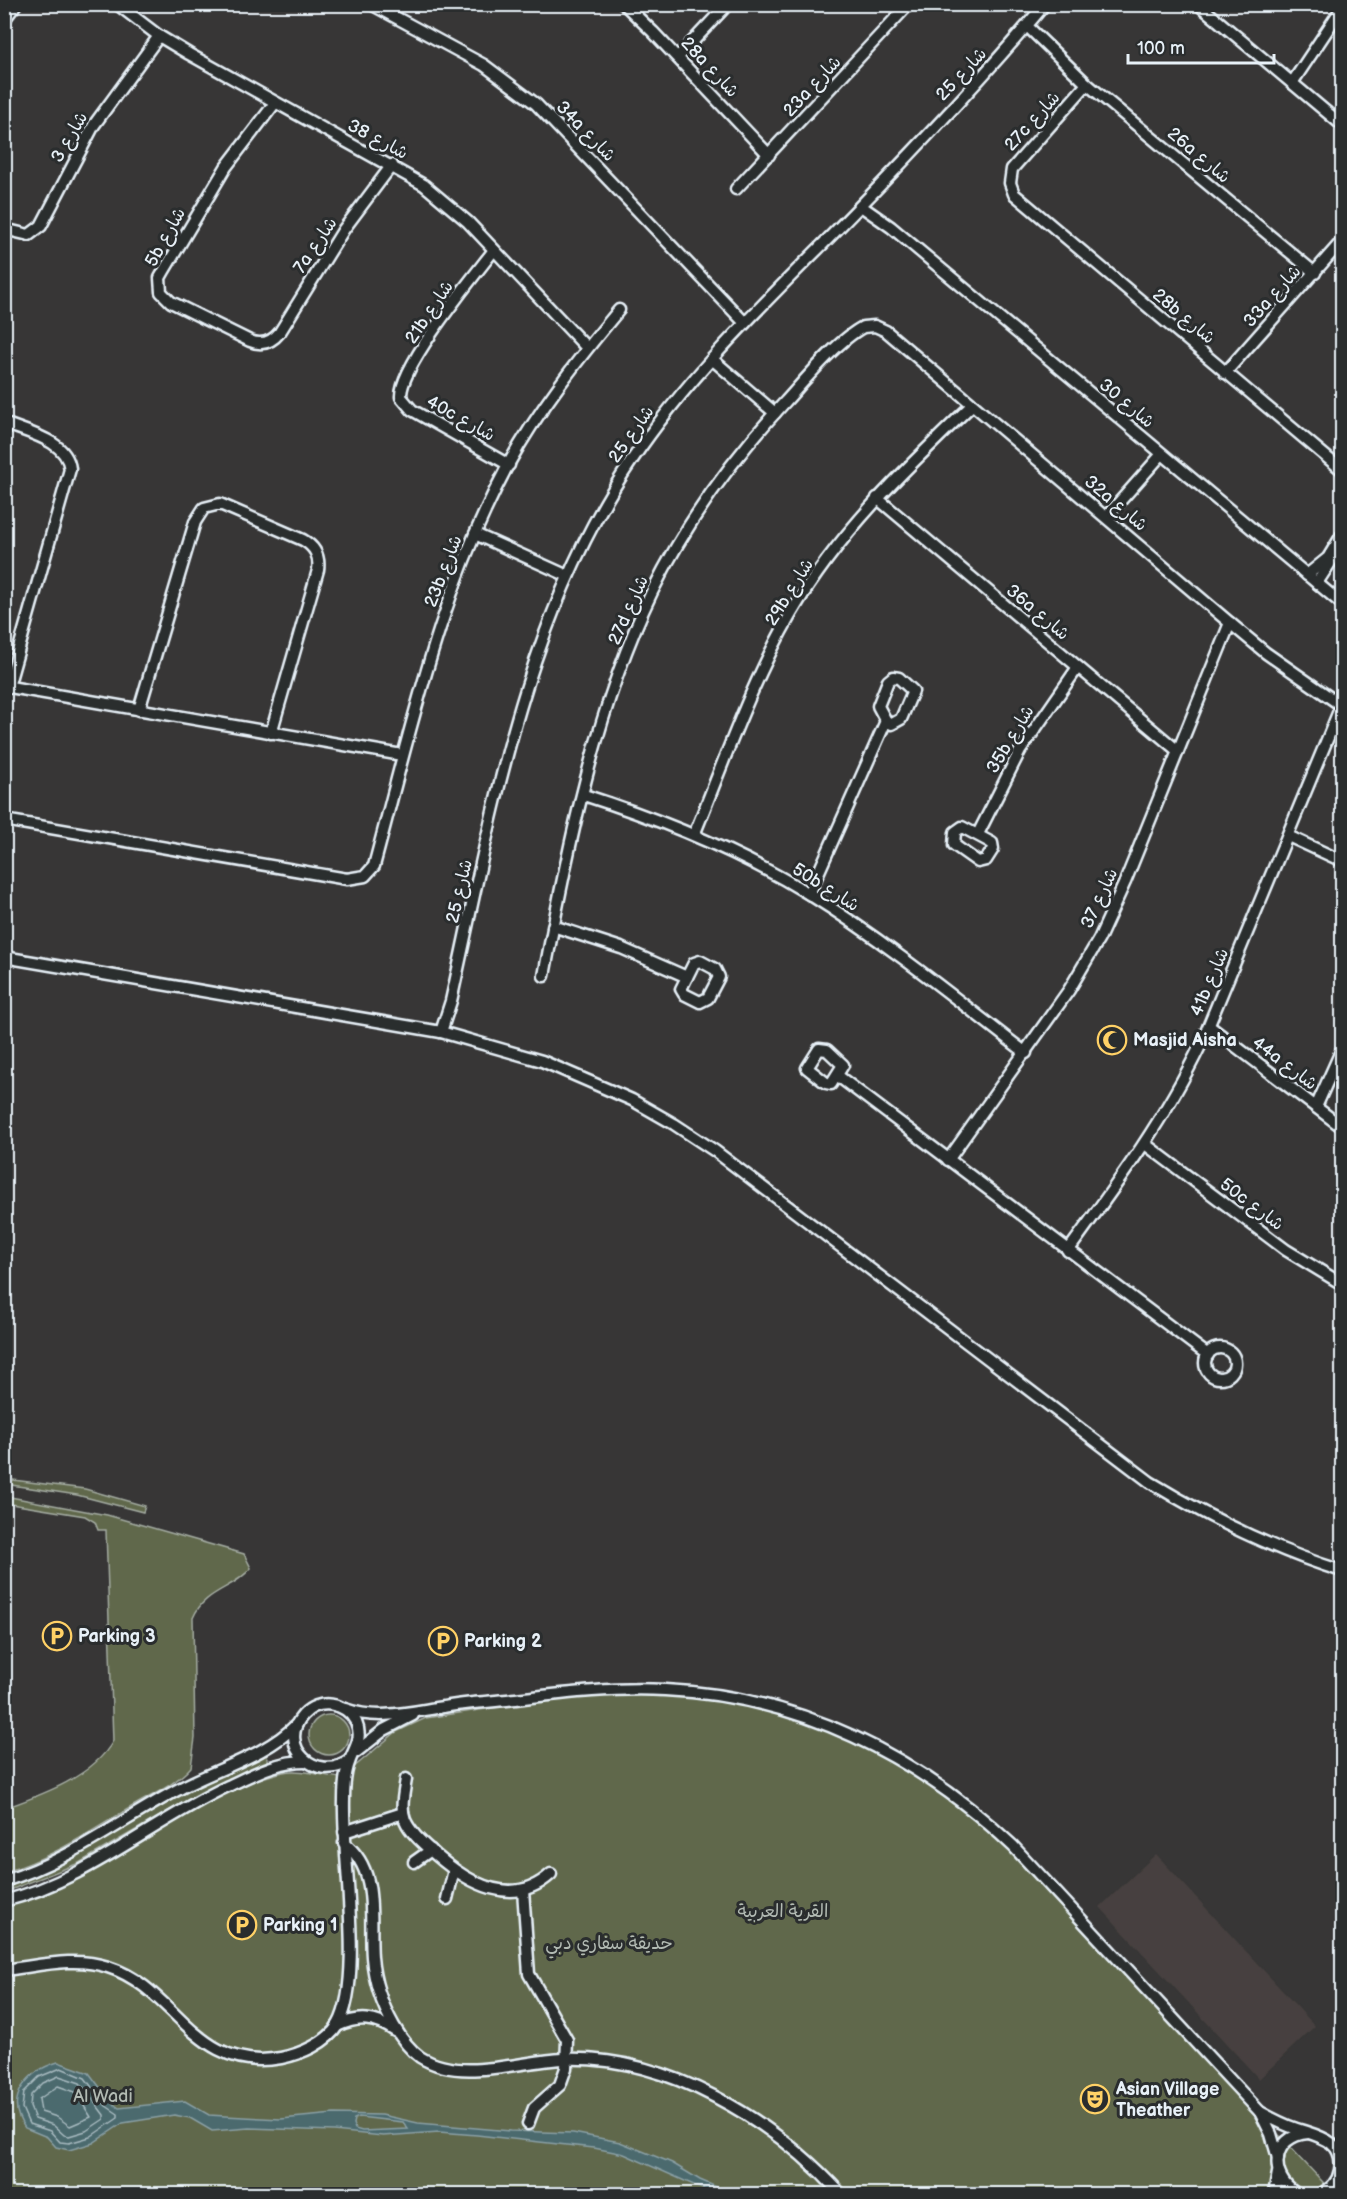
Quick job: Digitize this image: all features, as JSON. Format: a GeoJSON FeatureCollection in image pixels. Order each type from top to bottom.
{"type":"FeatureCollection","features":[{"type":"Feature","properties":{"kind":"street"},"geometry":{"type":"LineString","coordinates":[[4,20],[16,4]]}},
{"type":"Feature","properties":{"kind":"street","name":"شارع 38"},"geometry":{"type":"LineString","coordinates":[[117,4],[159,36],[275,103],[392,165],[454,208],[587,348]]}},
{"type":"Feature","properties":{"kind":"street","name":"34a شارع"},"geometry":{"type":"LineString","coordinates":[[371,4],[484,65],[536,104],[745,323]]}},
{"type":"Feature","properties":{"kind":"street","name":"28a شارع"},"geometry":{"type":"LineString","coordinates":[[624,4],[678,57],[769,155]]}},
{"type":"Feature","properties":{"kind":"street"},"geometry":{"type":"LineString","coordinates":[[678,57],[728,4]]}},
{"type":"Feature","properties":{"kind":"street","name":"23a شارع"},"geometry":{"type":"LineString","coordinates":[[736,189],[909,4]]}},
{"type":"Feature","properties":{"kind":"street","name":"شارع 25"},"geometry":{"type":"LineString","coordinates":[[445,1033],[518,717],[539,650],[568,576],[602,509],[630,462],[662,417],[712,359],[863,203],[1025,29],[1045,4]]}},
{"type":"Feature","properties":{"kind":"street"},"geometry":{"type":"LineString","coordinates":[[1198,4],[1342,125]]}},
{"type":"Feature","properties":{"kind":"street"},"geometry":{"type":"LineString","coordinates":[[1292,83],[1342,8]]}},
{"type":"Feature","properties":{"kind":"street","name":"26a شارع"},"geometry":{"type":"LineString","coordinates":[[1025,29],[1087,84],[1315,273]]}},
{"type":"Feature","properties":{"kind":"street","name":"شارع 3"},"geometry":{"type":"LineString","coordinates":[[4,229],[29,235],[41,226],[94,125],[159,36]]}},
{"type":"Feature","properties":{"kind":"street","name":"27c شارع"},"geometry":{"type":"LineString","coordinates":[[1010,183],[1016,164],[1087,84]]}},
{"type":"Feature","properties":{"kind":"street","name":"5b شارع"},"geometry":{"type":"LineString","coordinates":[[266,343],[250,341],[171,302],[165,298],[159,285],[164,271],[204,201],[275,103]]}},
{"type":"Feature","properties":{"kind":"street","name":"7a شارع"},"geometry":{"type":"LineString","coordinates":[[266,343],[280,332],[344,229],[392,165]]}},
{"type":"Feature","properties":{"kind":"street","name":"28b شارع"},"geometry":{"type":"LineString","coordinates":[[1010,183],[1019,200],[1342,470]]}},
{"type":"Feature","properties":{"kind":"street","name":"شارع 30"},"geometry":{"type":"LineString","coordinates":[[863,203],[1342,603]]}},
{"type":"Feature","properties":{"kind":"street","name":"33a شارع"},"geometry":{"type":"LineString","coordinates":[[1225,373],[1342,240]]}},
{"type":"Feature","properties":{"kind":"street","name":"21b شارع"},"geometry":{"type":"LineString","coordinates":[[401,397],[404,380],[420,353],[455,300],[494,250]]}},
{"type":"Feature","properties":{"kind":"street","name":"23b شارع"},"geometry":{"type":"LineString","coordinates":[[4,820],[347,879],[365,876],[374,866],[402,755],[441,621],[475,534],[509,465],[546,403],[619,310]]}},
{"type":"Feature","properties":{"kind":"street","name":"32a شارع"},"geometry":{"type":"LineString","coordinates":[[870,325],[886,331],[1266,653],[1342,706]]}},
{"type":"Feature","properties":{"kind":"street","name":"27d شارع"},"geometry":{"type":"LineString","coordinates":[[544,976],[553,926],[584,795],[620,670],[652,592],[698,512],[775,412],[853,334],[870,325]]}},
{"type":"Feature","properties":{"kind":"street"},"geometry":{"type":"LineString","coordinates":[[712,359],[775,412]]}},
{"type":"Feature","properties":{"kind":"street","name":"40c شارع"},"geometry":{"type":"LineString","coordinates":[[401,397],[412,410],[509,465]]}},
{"type":"Feature","properties":{"kind":"street","name":"29b شارع"},"geometry":{"type":"LineString","coordinates":[[694,835],[755,687],[791,614],[828,560],[877,498],[972,405]]}},
{"type":"Feature","properties":{"kind":"street"},"geometry":{"type":"LineString","coordinates":[[4,423],[59,447],[67,456],[70,469],[6,687],[402,755]]}},
{"type":"Feature","properties":{"kind":"street"},"geometry":{"type":"LineString","coordinates":[[1107,516],[1162,454]]}},
{"type":"Feature","properties":{"kind":"street","name":"36a شارع"},"geometry":{"type":"LineString","coordinates":[[877,498],[1178,751]]}},
{"type":"Feature","properties":{"kind":"street"},"geometry":{"type":"LineString","coordinates":[[140,710],[195,522],[204,508],[220,504],[303,540],[318,555],[318,570],[271,732]]}},
{"type":"Feature","properties":{"kind":"street"},"geometry":{"type":"LineString","coordinates":[[475,534],[568,576]]}},
{"type":"Feature","properties":{"kind":"street"},"geometry":{"type":"LineString","coordinates":[[1307,575],[1328,558],[1341,537]]}},
{"type":"Feature","properties":{"kind":"street"},"geometry":{"type":"LineString","coordinates":[[1317,583],[1334,558],[1341,537]]}},
{"type":"Feature","properties":{"kind":"street","name":"شارع 37"},"geometry":{"type":"LineString","coordinates":[[948,1160],[1070,990],[1108,921],[1230,623]]}},
{"type":"Feature","properties":{"kind":"street","name":"35b شارع"},"geometry":{"type":"LineString","coordinates":[[978,834],[1020,751],[1078,667]]}},
{"type":"Feature","properties":{"kind":"street","name":"41b شارع"},"geometry":{"type":"LineString","coordinates":[[1068,1251],[1145,1144],[1183,1082],[1209,1026],[1342,706]]}},
{"type":"Feature","properties":{"kind":"street"},"geometry":{"type":"LineString","coordinates":[[809,894],[886,721]]}},
{"type":"Feature","properties":{"kind":"street","name":"50b شارع"},"geometry":{"type":"LineString","coordinates":[[584,795],[694,835],[763,868],[809,894],[892,951],[1026,1053]]}},
{"type":"Feature","properties":{"kind":"street"},"geometry":{"type":"LineString","coordinates":[[1288,836],[1342,861]]}},
{"type":"Feature","properties":{"kind":"street"},"geometry":{"type":"LineString","coordinates":[[553,926],[621,948],[687,977]]}},
{"type":"Feature","properties":{"kind":"street"},"geometry":{"type":"LineString","coordinates":[[4,957],[445,1033],[496,1046],[561,1068],[632,1100],[723,1157],[1150,1482],[1260,1541],[1342,1571]]}},
{"type":"Feature","properties":{"kind":"street","name":"44a شارع"},"geometry":{"type":"LineString","coordinates":[[1209,1026],[1342,1127]]}},
{"type":"Feature","properties":{"kind":"street"},"geometry":{"type":"LineString","coordinates":[[1316,1107],[1342,1049]]}},
{"type":"Feature","properties":{"kind":"street"},"geometry":{"type":"LineString","coordinates":[[838,1076],[1208,1355]]}},
{"type":"Feature","properties":{"kind":"street","name":"50c شارع"},"geometry":{"type":"LineString","coordinates":[[1145,1144],[1286,1250],[1342,1284]]}},
{"type":"Feature","properties":{"kind":"street"},"geometry":{"type":"LineString","coordinates":[[4,1881],[55,1862],[83,1848],[148,1806],[275,1742],[297,1724],[302,1716],[317,1706],[336,1705],[381,1716],[593,1691],[673,1690],[711,1694],[767,1706],[822,1722],[858,1737],[925,1774],[986,1820],[1013,1846],[1260,2112],[1271,2134],[1278,2158],[1274,2194]]}},
{"type":"Feature","properties":{"kind":"street"},"geometry":{"type":"LineString","coordinates":[[337,2026],[348,1996],[350,1980],[344,1793],[359,1733],[357,1724],[345,1709]]}},
{"type":"Feature","properties":{"kind":"street"},"geometry":{"type":"LineString","coordinates":[[4,1901],[55,1884],[89,1867],[157,1823],[223,1788],[272,1766],[306,1761],[324,1769],[342,1765],[384,1730],[423,1710]]}},
{"type":"Feature","properties":{"kind":"street"},"geometry":{"type":"LineString","coordinates":[[297,1724],[296,1744],[306,1761]]}},
{"type":"Feature","properties":{"kind":"street"},"geometry":{"type":"LineString","coordinates":[[406,1779],[403,1813],[408,1826],[454,1870],[488,1887],[507,1891],[523,1890],[537,1885],[551,1874]]}},
{"type":"Feature","properties":{"kind":"street"},"geometry":{"type":"LineString","coordinates":[[344,1832],[403,1813]]}},
{"type":"Feature","properties":{"kind":"street"},"geometry":{"type":"LineString","coordinates":[[344,1843],[360,1859],[369,1879],[375,1980],[388,2016],[397,2032]]}},
{"type":"Feature","properties":{"kind":"street"},"geometry":{"type":"LineString","coordinates":[[414,1862],[431,1850]]}},
{"type":"Feature","properties":{"kind":"street"},"geometry":{"type":"LineString","coordinates":[[447,1899],[454,1870]]}},
{"type":"Feature","properties":{"kind":"street"},"geometry":{"type":"LineString","coordinates":[[523,1890],[529,1974],[565,2034],[567,2059],[561,2085],[534,2108],[528,2124]]}},
{"type":"Feature","properties":{"kind":"street"},"geometry":{"type":"LineString","coordinates":[[4,1970],[72,1961],[110,1967],[143,1988],[214,2048],[247,2060],[265,2060],[298,2053],[320,2042],[337,2026],[352,2019],[368,2018],[384,2023],[397,2032],[420,2057],[455,2068],[567,2059],[622,2065],[653,2073],[714,2096],[743,2112],[796,2149],[842,2194]]}},
{"type":"Feature","properties":{"kind":"street"},"geometry":{"type":"LineString","coordinates":[[1260,2112],[1284,2125],[1321,2135],[1336,2148],[1342,2173],[1333,2185],[1320,2194]]}},
{"type":"Feature","properties":{"kind":"street"},"geometry":{"type":"LineString","coordinates":[[1278,2158],[1286,2142],[1302,2133],[1311,2133]]}},
{"type":"Feature","properties":{"kind":"street"},"geometry":{"type":"LineString","coordinates":[[1278,2172],[1282,2182],[1297,2194]]}},
{"type":"Feature","properties":{"kind":"shaded area"},"geometry":{"type":"Polygon","coordinates":[[[1156,1854],[1315,2026],[1259,2079],[1100,1907],[1156,1854]]]}},
{"type":"Feature","properties":{"kind":"green space"},"geometry":{"type":"Polygon","coordinates":[[[5,1479],[85,1489],[145,1506],[143,1512],[77,1495],[5,1484],[5,1479]]]}},
{"type":"Feature","properties":{"kind":"green space"},"geometry":{"type":"Polygon","coordinates":[[[5,1496],[107,1515],[244,1554],[251,1568],[236,1581],[204,1601],[193,1618],[195,1738],[191,1767],[171,1784],[71,1843],[5,1872],[5,1808],[50,1791],[80,1775],[104,1754],[113,1741],[106,1530],[98,1530],[95,1522],[85,1516],[5,1503],[5,1496]]]}},
{"type":"Feature","properties":{"kind":"green space","name":"حديقة سفاري دبي"},"geometry":{"type":"Polygon","coordinates":[[[603,1691],[703,1698],[752,1705],[826,1726],[935,1783],[1037,1875],[1334,2194],[5,2194],[5,1906],[78,1878],[189,1812],[259,1779],[290,1771],[341,1778],[396,1732],[426,1718],[603,1691]]]}},
{"type":"Feature","properties":{"kind":"green space"},"geometry":{"type":"Polygon","coordinates":[[[329,1715],[343,1721],[349,1735],[343,1749],[329,1755],[315,1749],[309,1735],[315,1721],[329,1715]]]}},
{"type":"Feature","properties":{"kind":"green space"},"geometry":{"type":"Polygon","coordinates":[[[266,1753],[269,1762],[189,1799],[79,1863],[5,1892],[4,1884],[86,1850],[168,1799],[266,1753]]]}},
{"type":"Feature","properties":{"kind":"water"},"geometry":{"type":"Polygon","coordinates":[[[58,2062],[89,2073],[111,2102],[119,2108],[185,2101],[209,2115],[281,2119],[334,2114],[382,2115],[418,2123],[511,2131],[573,2133],[620,2142],[672,2163],[700,2180],[733,2194],[714,2194],[624,2154],[594,2148],[439,2132],[383,2136],[334,2131],[249,2128],[212,2131],[190,2118],[174,2115],[123,2123],[93,2143],[69,2150],[56,2147],[47,2137],[25,2128],[19,2117],[18,2096],[22,2087],[37,2072],[58,2062]],[[359,2117],[354,2119],[353,2124],[355,2129],[362,2131],[408,2129],[403,2122],[359,2117]]]}},
{"type":"Feature","properties":{"kind":"place","name":"Masjid Aisha"},"geometry":{"type":"Point","coordinates":[1112,1040]}},
{"type":"Feature","properties":{"kind":"place","name":"Parking 3"},"geometry":{"type":"Point","coordinates":[57,1636]}},
{"type":"Feature","properties":{"kind":"place","name":"Parking 2"},"geometry":{"type":"Point","coordinates":[443,1641]}},
{"type":"Feature","properties":{"kind":"place","name":"Parking 1"},"geometry":{"type":"Point","coordinates":[242,1925]}},
{"type":"Feature","properties":{"kind":"place","name":"Asian Village Theather"},"geometry":{"type":"Point","coordinates":[1095,2099]}},
{"type":"Feature","properties":{"kind":"park label","name":"القرية العربية"},"geometry":{"type":"Point","coordinates":[783,1911]}},
{"type":"Feature","properties":{"kind":"park label","name":"Al Wadi"},"geometry":{"type":"Point","coordinates":[103,2096]}}]}
